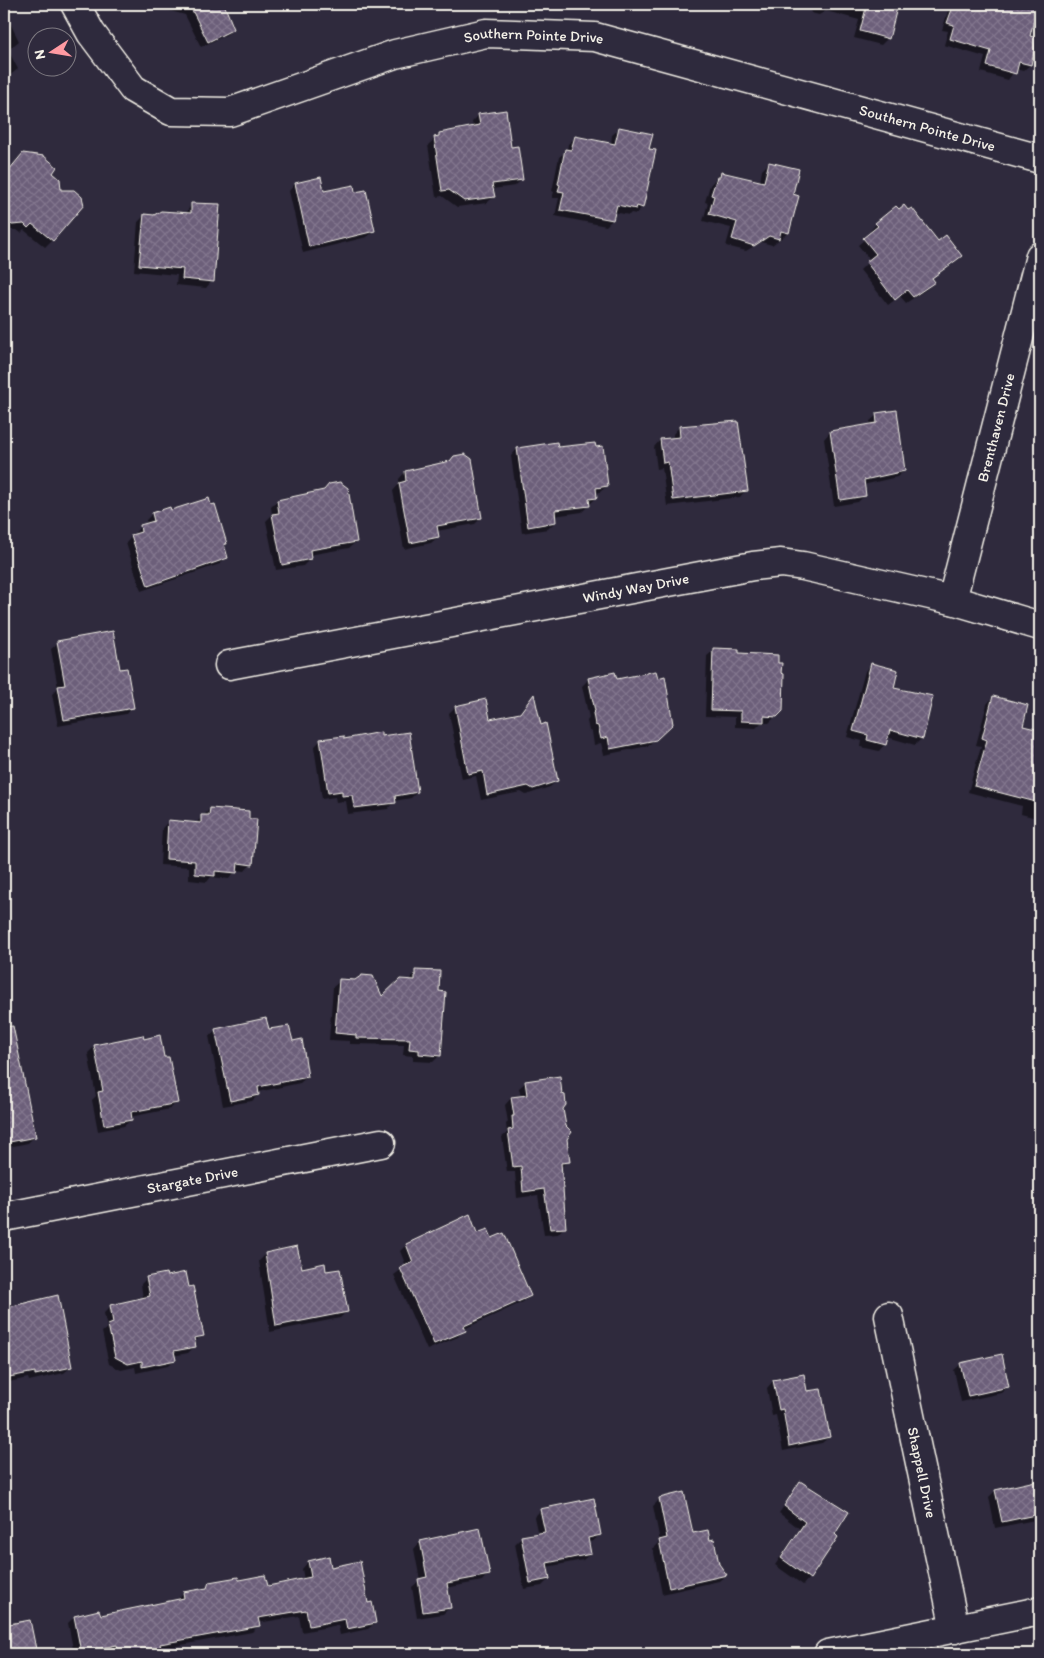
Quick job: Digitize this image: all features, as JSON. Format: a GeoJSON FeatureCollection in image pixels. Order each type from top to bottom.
{"type":"FeatureCollection","features":[{"type":"Feature","properties":{"kind":"street","name":"Southern Pointe Drive"},"geometry":{"type":"LineString","coordinates":[[74,4],[91,33],[133,89],[170,112],[230,112],[394,54],[486,33],[595,37],[1040,159]]}},
{"type":"Feature","properties":{"kind":"street","name":"Brenthaven Drive"},"geometry":{"type":"LineString","coordinates":[[952,600],[1040,256]]}},
{"type":"Feature","properties":{"kind":"street","name":"Windy Way Drive"},"geometry":{"type":"LineString","coordinates":[[229,665],[752,566],[781,563],[803,566],[952,600],[1040,626]]}},
{"type":"Feature","properties":{"kind":"street","name":"Stargate Drive"},"geometry":{"type":"LineString","coordinates":[[4,1217],[381,1143]]}},
{"type":"Feature","properties":{"kind":"street","name":"Shappell Drive"},"geometry":{"type":"LineString","coordinates":[[889,1316],[955,1629]]}},
{"type":"Feature","properties":{"kind":"street"},"geometry":{"type":"LineString","coordinates":[[828,1654],[1040,1612]]}},
{"type":"Feature","properties":{"kind":"building"},"geometry":{"type":"Polygon","coordinates":[[[189,4],[224,4],[234,29],[208,42],[189,4]]]}},
{"type":"Feature","properties":{"kind":"building"},"geometry":{"type":"Polygon","coordinates":[[[867,4],[898,4],[889,39],[860,31],[867,4]]]}},
{"type":"Feature","properties":{"kind":"building"},"geometry":{"type":"Polygon","coordinates":[[[954,4],[1038,4],[1030,36],[1037,38],[1031,65],[1019,62],[1016,74],[987,66],[991,51],[950,39],[954,25],[947,23],[954,4]]]}},
{"type":"Feature","properties":{"kind":"building"},"geometry":{"type":"Polygon","coordinates":[[[506,110],[511,147],[518,146],[523,180],[492,184],[495,197],[464,201],[449,190],[442,191],[434,137],[439,136],[439,133],[480,125],[478,114],[506,110]]]}},
{"type":"Feature","properties":{"kind":"building"},"geometry":{"type":"Polygon","coordinates":[[[619,127],[653,134],[649,149],[656,150],[643,208],[637,206],[636,209],[617,205],[613,220],[560,210],[564,192],[558,191],[560,185],[558,184],[565,149],[571,150],[575,136],[615,144],[619,127]]]}},
{"type":"Feature","properties":{"kind":"building"},"geometry":{"type":"Polygon","coordinates":[[[23,153],[44,156],[57,167],[53,173],[60,179],[61,190],[74,190],[82,197],[84,205],[53,241],[32,224],[28,228],[24,224],[12,225],[6,219],[4,176],[23,153]]]}},
{"type":"Feature","properties":{"kind":"building"},"geometry":{"type":"Polygon","coordinates":[[[769,162],[799,169],[793,194],[799,196],[789,233],[781,231],[779,239],[769,236],[754,246],[732,239],[737,222],[709,214],[714,196],[711,195],[717,177],[720,177],[721,172],[764,182],[769,162]]]}},
{"type":"Feature","properties":{"kind":"building"},"geometry":{"type":"Polygon","coordinates":[[[321,177],[324,191],[354,185],[355,192],[366,190],[375,231],[309,247],[295,183],[321,177]]]}},
{"type":"Feature","properties":{"kind":"building"},"geometry":{"type":"Polygon","coordinates":[[[191,203],[220,204],[214,282],[182,279],[183,269],[139,265],[144,214],[154,215],[161,211],[191,213],[191,203]]]}},
{"type":"Feature","properties":{"kind":"building"},"geometry":{"type":"Polygon","coordinates":[[[904,205],[908,210],[912,208],[938,241],[946,235],[962,256],[932,278],[935,282],[913,297],[907,290],[895,300],[866,262],[876,254],[863,238],[878,226],[875,223],[896,206],[899,209],[904,205]]]}},
{"type":"Feature","properties":{"kind":"building"},"geometry":{"type":"Polygon","coordinates":[[[897,410],[905,471],[864,480],[866,496],[840,500],[830,431],[877,423],[876,413],[897,410]]]}},
{"type":"Feature","properties":{"kind":"building"},"geometry":{"type":"Polygon","coordinates":[[[738,421],[748,491],[673,500],[668,462],[663,463],[660,439],[680,437],[679,426],[738,421]]]}},
{"type":"Feature","properties":{"kind":"building"},"geometry":{"type":"Polygon","coordinates":[[[557,442],[558,447],[595,443],[596,447],[603,446],[608,486],[596,488],[597,498],[589,499],[590,506],[555,510],[556,522],[528,527],[517,448],[557,442]]]}},
{"type":"Feature","properties":{"kind":"building"},"geometry":{"type":"Polygon","coordinates":[[[465,454],[472,459],[482,518],[437,526],[439,537],[410,543],[399,483],[406,481],[405,471],[450,461],[454,456],[465,454]]]}},
{"type":"Feature","properties":{"kind":"building"},"geometry":{"type":"Polygon","coordinates":[[[340,482],[348,488],[357,542],[310,550],[311,559],[282,565],[272,514],[279,513],[277,500],[324,490],[329,484],[340,482]]]}},
{"type":"Feature","properties":{"kind":"building"},"geometry":{"type":"Polygon","coordinates":[[[209,498],[211,505],[215,504],[227,544],[224,544],[228,558],[148,586],[131,535],[141,532],[140,525],[154,521],[152,513],[170,507],[171,510],[209,498]]]}},
{"type":"Feature","properties":{"kind":"building"},"geometry":{"type":"Polygon","coordinates":[[[113,631],[120,669],[127,668],[134,708],[64,720],[58,686],[65,685],[57,641],[113,631]]]}},
{"type":"Feature","properties":{"kind":"building"},"geometry":{"type":"Polygon","coordinates":[[[713,648],[739,649],[739,653],[778,655],[778,663],[782,663],[781,673],[784,674],[783,711],[777,717],[764,716],[764,722],[741,721],[741,711],[711,710],[713,648]]]}},
{"type":"Feature","properties":{"kind":"building"},"geometry":{"type":"Polygon","coordinates":[[[871,663],[898,670],[894,688],[933,696],[923,739],[890,730],[886,745],[867,740],[868,735],[853,731],[871,663]]]}},
{"type":"Feature","properties":{"kind":"building"},"geometry":{"type":"Polygon","coordinates":[[[656,671],[658,678],[665,676],[673,724],[656,740],[610,749],[608,737],[601,739],[598,726],[595,725],[593,713],[595,711],[588,678],[615,672],[617,679],[656,671]]]}},
{"type":"Feature","properties":{"kind":"building"},"geometry":{"type":"Polygon","coordinates":[[[534,694],[541,725],[546,723],[558,781],[533,789],[528,786],[487,795],[483,771],[468,774],[455,706],[486,699],[490,719],[520,713],[534,694]]]}},
{"type":"Feature","properties":{"kind":"building"},"geometry":{"type":"Polygon","coordinates":[[[993,696],[1028,705],[1023,726],[1040,730],[1040,803],[974,786],[987,740],[982,738],[993,696]]]}},
{"type":"Feature","properties":{"kind":"building"},"geometry":{"type":"Polygon","coordinates":[[[381,732],[381,736],[409,732],[418,792],[395,796],[396,803],[354,808],[352,795],[342,796],[342,791],[328,793],[320,739],[344,736],[344,739],[381,732]]]}},
{"type":"Feature","properties":{"kind":"building"},"geometry":{"type":"Polygon","coordinates":[[[210,808],[249,811],[249,819],[257,819],[253,865],[238,863],[237,873],[215,871],[215,876],[195,874],[195,861],[166,859],[168,820],[201,823],[201,815],[209,815],[210,808]]]}},
{"type":"Feature","properties":{"kind":"building"},"geometry":{"type":"Polygon","coordinates":[[[415,970],[440,971],[439,991],[446,992],[441,1056],[419,1054],[419,1050],[409,1049],[410,1039],[356,1038],[356,1035],[335,1033],[339,979],[355,980],[362,975],[373,976],[382,996],[400,979],[415,980],[415,970]]]}},
{"type":"Feature","properties":{"kind":"building"},"geometry":{"type":"Polygon","coordinates":[[[266,1018],[269,1029],[289,1026],[293,1041],[302,1039],[308,1077],[258,1087],[259,1095],[230,1101],[215,1029],[266,1018]]]}},
{"type":"Feature","properties":{"kind":"building"},"geometry":{"type":"Polygon","coordinates":[[[13,1026],[36,1137],[4,1143],[4,1027],[13,1026]]]}},
{"type":"Feature","properties":{"kind":"building"},"geometry":{"type":"Polygon","coordinates":[[[143,1035],[144,1039],[160,1035],[164,1057],[169,1057],[178,1103],[131,1112],[132,1120],[104,1125],[98,1092],[103,1091],[94,1045],[143,1035]]]}},
{"type":"Feature","properties":{"kind":"building"},"geometry":{"type":"Polygon","coordinates":[[[560,1076],[562,1094],[565,1095],[566,1105],[563,1109],[566,1126],[572,1132],[567,1139],[570,1162],[561,1163],[566,1228],[550,1229],[544,1189],[523,1192],[521,1166],[513,1167],[508,1130],[513,1129],[512,1116],[514,1116],[511,1097],[527,1095],[525,1081],[560,1076]]]}},
{"type":"Feature","properties":{"kind":"building"},"geometry":{"type":"Polygon","coordinates":[[[470,1214],[477,1233],[488,1229],[492,1238],[504,1233],[531,1296],[464,1326],[466,1331],[434,1344],[400,1268],[413,1262],[406,1244],[470,1214]]]}},
{"type":"Feature","properties":{"kind":"building"},"geometry":{"type":"Polygon","coordinates":[[[297,1246],[302,1268],[325,1263],[326,1271],[340,1269],[348,1312],[276,1326],[265,1253],[297,1246]]]}},
{"type":"Feature","properties":{"kind":"building"},"geometry":{"type":"Polygon","coordinates":[[[186,1272],[189,1287],[193,1286],[204,1336],[194,1338],[196,1347],[174,1351],[176,1360],[142,1367],[142,1361],[128,1364],[115,1357],[108,1325],[113,1323],[110,1305],[150,1296],[146,1277],[166,1273],[167,1276],[186,1272]]]}},
{"type":"Feature","properties":{"kind":"building"},"geometry":{"type":"Polygon","coordinates":[[[58,1295],[72,1367],[35,1375],[35,1372],[4,1378],[4,1308],[58,1295]]]}},
{"type":"Feature","properties":{"kind":"building"},"geometry":{"type":"Polygon","coordinates":[[[1002,1354],[1009,1387],[968,1396],[960,1363],[1002,1354]]]}},
{"type":"Feature","properties":{"kind":"building"},"geometry":{"type":"Polygon","coordinates":[[[804,1374],[807,1391],[821,1389],[830,1437],[789,1446],[783,1409],[779,1410],[773,1380],[804,1374]]]}},
{"type":"Feature","properties":{"kind":"building"},"geometry":{"type":"Polygon","coordinates":[[[1040,1480],[1040,1514],[1002,1522],[995,1490],[1040,1480]]]}},
{"type":"Feature","properties":{"kind":"building"},"geometry":{"type":"Polygon","coordinates":[[[800,1481],[849,1512],[835,1534],[838,1537],[810,1579],[781,1558],[805,1522],[784,1506],[800,1481]]]}},
{"type":"Feature","properties":{"kind":"building"},"geometry":{"type":"Polygon","coordinates":[[[684,1492],[693,1533],[708,1530],[710,1540],[714,1539],[719,1564],[727,1575],[669,1588],[659,1540],[667,1538],[659,1498],[684,1492]]]}},
{"type":"Feature","properties":{"kind":"building"},"geometry":{"type":"Polygon","coordinates":[[[594,1498],[601,1535],[588,1538],[591,1554],[547,1563],[550,1579],[530,1583],[521,1536],[545,1532],[540,1509],[594,1498]]]}},
{"type":"Feature","properties":{"kind":"building"},"geometry":{"type":"Polygon","coordinates":[[[480,1528],[490,1575],[447,1583],[451,1608],[423,1612],[418,1579],[427,1577],[420,1541],[480,1528]]]}},
{"type":"Feature","properties":{"kind":"building"},"geometry":{"type":"Polygon","coordinates":[[[329,1556],[331,1567],[360,1561],[368,1603],[372,1602],[376,1623],[347,1629],[345,1619],[309,1626],[306,1610],[258,1618],[260,1626],[160,1644],[162,1654],[119,1654],[117,1645],[81,1652],[74,1616],[99,1610],[101,1615],[184,1598],[183,1592],[207,1588],[209,1582],[238,1577],[239,1580],[265,1575],[268,1586],[311,1577],[308,1561],[329,1556]]]}},
{"type":"Feature","properties":{"kind":"building"},"geometry":{"type":"Polygon","coordinates":[[[30,1620],[37,1654],[4,1654],[4,1625],[30,1620]]]}}]}
